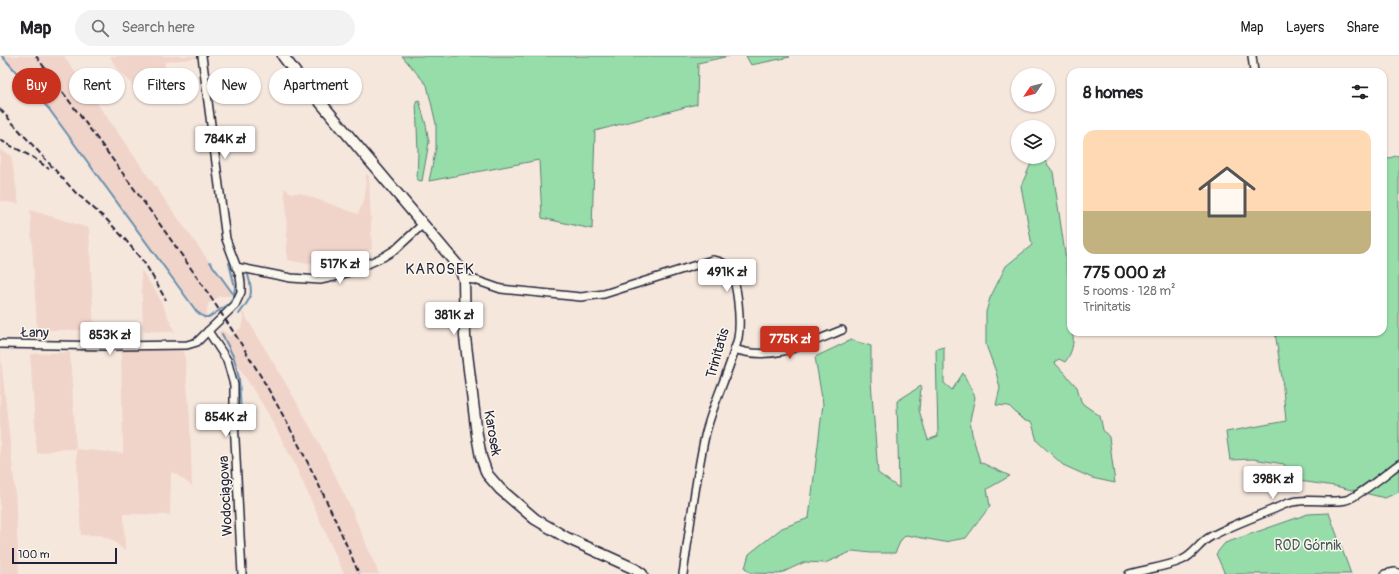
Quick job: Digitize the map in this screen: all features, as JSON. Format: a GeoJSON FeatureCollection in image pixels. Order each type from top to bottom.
{"type":"FeatureCollection","features":[{"type":"Feature","properties":{"kind":"street"},"geometry":{"type":"LineString","coordinates":[[202,56],[226,239],[241,284],[239,298],[231,311],[208,331]]}},
{"type":"Feature","properties":{"kind":"street","name":"Karosek"},"geometry":{"type":"LineString","coordinates":[[283,56],[459,267],[464,279],[465,337],[477,435],[481,458],[487,474],[500,489],[535,519],[567,538],[635,569],[642,574]]}},
{"type":"Feature","properties":{"kind":"street"},"geometry":{"type":"LineString","coordinates":[[1252,56],[1254,68]]}},
{"type":"Feature","properties":{"kind":"street"},"geometry":{"type":"LineString","coordinates":[[236,267],[298,279],[320,280],[334,277],[352,271],[383,257],[396,249],[423,224]]}},
{"type":"Feature","properties":{"kind":"street","name":"Trinitatis"},"geometry":{"type":"LineString","coordinates":[[464,279],[475,280],[501,289],[581,297],[604,294],[712,260],[720,261],[728,266],[733,276],[737,293],[739,318],[738,336],[713,409],[706,435],[697,478],[683,574]]}},
{"type":"Feature","properties":{"kind":"street"},"geometry":{"type":"LineString","coordinates":[[734,349],[760,354],[785,351],[800,347],[842,330]]}},
{"type":"Feature","properties":{"kind":"street","name":"Łany"},"geometry":{"type":"LineString","coordinates":[[0,344],[112,346],[187,345],[196,342],[208,331]]}},
{"type":"Feature","properties":{"kind":"street","name":"Wodociągowa"},"geometry":{"type":"LineString","coordinates":[[208,331],[227,360],[234,385],[234,420],[242,574]]}},
{"type":"Feature","properties":{"kind":"street"},"geometry":{"type":"LineString","coordinates":[[1129,574],[1140,573],[1180,561],[1193,553],[1208,538],[1230,526],[1262,515],[1285,504],[1299,501],[1347,500],[1366,489],[1399,464]]}},
{"type":"Feature","properties":{"kind":"street"},"geometry":{"type":"LineString","coordinates":[[1385,574],[1395,572],[1399,573]]}},
{"type":"Feature","properties":{"kind":"shaded area"},"geometry":{"type":"Polygon","coordinates":[[[2,56],[64,56],[72,68],[69,68],[69,104],[98,104],[234,296],[220,296],[208,304],[205,321],[45,104],[61,104],[61,68],[13,68],[2,56]]]}},
{"type":"Feature","properties":{"kind":"shaded area"},"geometry":{"type":"Polygon","coordinates":[[[110,56],[197,56],[197,58],[165,62],[165,68],[133,68],[133,86],[125,77],[125,68],[116,68],[110,56]]]}},
{"type":"Feature","properties":{"kind":"shaded area"},"geometry":{"type":"Polygon","coordinates":[[[0,150],[11,155],[19,204],[0,201],[0,150]]]}},
{"type":"Feature","properties":{"kind":"shaded area"},"geometry":{"type":"Polygon","coordinates":[[[366,174],[369,176],[372,249],[342,261],[309,264],[287,260],[286,206],[284,188],[292,193],[300,193],[358,214],[365,197],[366,174]]]}},
{"type":"Feature","properties":{"kind":"shaded area"},"geometry":{"type":"Polygon","coordinates":[[[30,210],[89,228],[94,330],[37,330],[30,210]]]}},
{"type":"Feature","properties":{"kind":"shaded area"},"geometry":{"type":"Polygon","coordinates":[[[141,270],[157,293],[175,332],[143,331],[141,270]]]}},
{"type":"Feature","properties":{"kind":"shaded area"},"geometry":{"type":"Polygon","coordinates":[[[242,310],[292,394],[323,450],[351,508],[379,574],[344,574],[295,465],[266,410],[218,332],[222,330],[230,336],[241,328],[243,318],[242,310]]]}},
{"type":"Feature","properties":{"kind":"shaded area"},"geometry":{"type":"Polygon","coordinates":[[[0,349],[15,489],[19,574],[0,574],[0,349]]]}},
{"type":"Feature","properties":{"kind":"shaded area"},"geometry":{"type":"Polygon","coordinates":[[[121,350],[183,350],[190,419],[192,486],[171,472],[170,515],[124,514],[125,551],[112,540],[100,535],[81,535],[76,449],[123,453],[121,350]]]}},
{"type":"Feature","properties":{"kind":"shaded area"},"geometry":{"type":"Polygon","coordinates":[[[70,352],[76,449],[60,449],[37,454],[30,354],[70,352]]]}},
{"type":"Feature","properties":{"kind":"green space"},"geometry":{"type":"Polygon","coordinates":[[[402,56],[729,56],[698,63],[697,104],[595,131],[592,229],[542,218],[539,160],[429,181],[436,148],[436,124],[427,85],[402,56]]]}},
{"type":"Feature","properties":{"kind":"green space"},"geometry":{"type":"Polygon","coordinates":[[[746,56],[789,56],[790,57],[751,65],[746,56]]]}},
{"type":"Feature","properties":{"kind":"green space"},"geometry":{"type":"Polygon","coordinates":[[[419,100],[429,142],[422,181],[417,180],[418,152],[416,101],[419,100]]]}},
{"type":"Feature","properties":{"kind":"green space"},"geometry":{"type":"Polygon","coordinates":[[[1399,155],[1399,492],[1385,498],[1335,486],[1292,480],[1284,464],[1253,459],[1230,460],[1226,432],[1286,421],[1282,378],[1276,336],[1387,336],[1387,159],[1399,155]]]}},
{"type":"Feature","properties":{"kind":"green space"},"geometry":{"type":"Polygon","coordinates":[[[1031,164],[1047,164],[1053,172],[1067,267],[1067,336],[1073,336],[1072,348],[1065,362],[1059,359],[1054,362],[1077,387],[1083,404],[1100,416],[1103,430],[1109,437],[1115,483],[1092,478],[1063,465],[1037,441],[1032,423],[1023,420],[1009,406],[996,405],[1000,388],[986,345],[986,312],[990,298],[1006,266],[1032,245],[1021,186],[1031,164]]]}},
{"type":"Feature","properties":{"kind":"green space"},"geometry":{"type":"Polygon","coordinates":[[[851,340],[871,346],[871,381],[878,473],[899,488],[897,401],[921,386],[919,410],[928,440],[938,436],[936,349],[944,347],[944,383],[952,390],[963,373],[975,397],[970,420],[972,434],[980,462],[1010,476],[987,489],[990,506],[966,538],[944,542],[906,535],[901,540],[895,553],[853,551],[825,563],[805,562],[779,574],[751,573],[745,568],[749,554],[782,528],[809,518],[823,404],[815,357],[851,340]]]}},
{"type":"Feature","properties":{"kind":"green space","name":"ROD Górnik"},"geometry":{"type":"Polygon","coordinates":[[[1329,513],[1351,574],[1225,574],[1216,554],[1225,543],[1308,514],[1329,513]]]}},
{"type":"Feature","properties":{"kind":"waterway"},"geometry":{"type":"LineString","coordinates":[[2,56],[49,109],[197,312],[204,317],[209,317],[229,304],[234,296],[235,287],[229,263]]}},
{"type":"Feature","properties":{"kind":"waterway"},"geometry":{"type":"LineString","coordinates":[[210,262],[234,295]]}},
{"type":"Feature","properties":{"kind":"waterway"},"geometry":{"type":"LineString","coordinates":[[239,314],[249,300],[251,292],[248,275]]}},
{"type":"Feature","properties":{"kind":"waterway"},"geometry":{"type":"LineString","coordinates":[[222,334],[234,358],[239,378],[241,414]]}},
{"type":"Feature","properties":{"kind":"railway"},"geometry":{"type":"LineString","coordinates":[[36,56],[178,250],[243,347],[280,409],[314,474],[359,574]]}},
{"type":"Feature","properties":{"kind":"railway"},"geometry":{"type":"LineString","coordinates":[[0,109],[75,192],[107,220],[124,238],[146,265],[166,300]]}},
{"type":"Feature","properties":{"kind":"railway"},"geometry":{"type":"LineString","coordinates":[[0,140],[34,158],[49,169]]}},
{"type":"Feature","properties":{"kind":"district","name":"KAROSEK"},"geometry":{"type":"Point","coordinates":[440,269]}}]}
